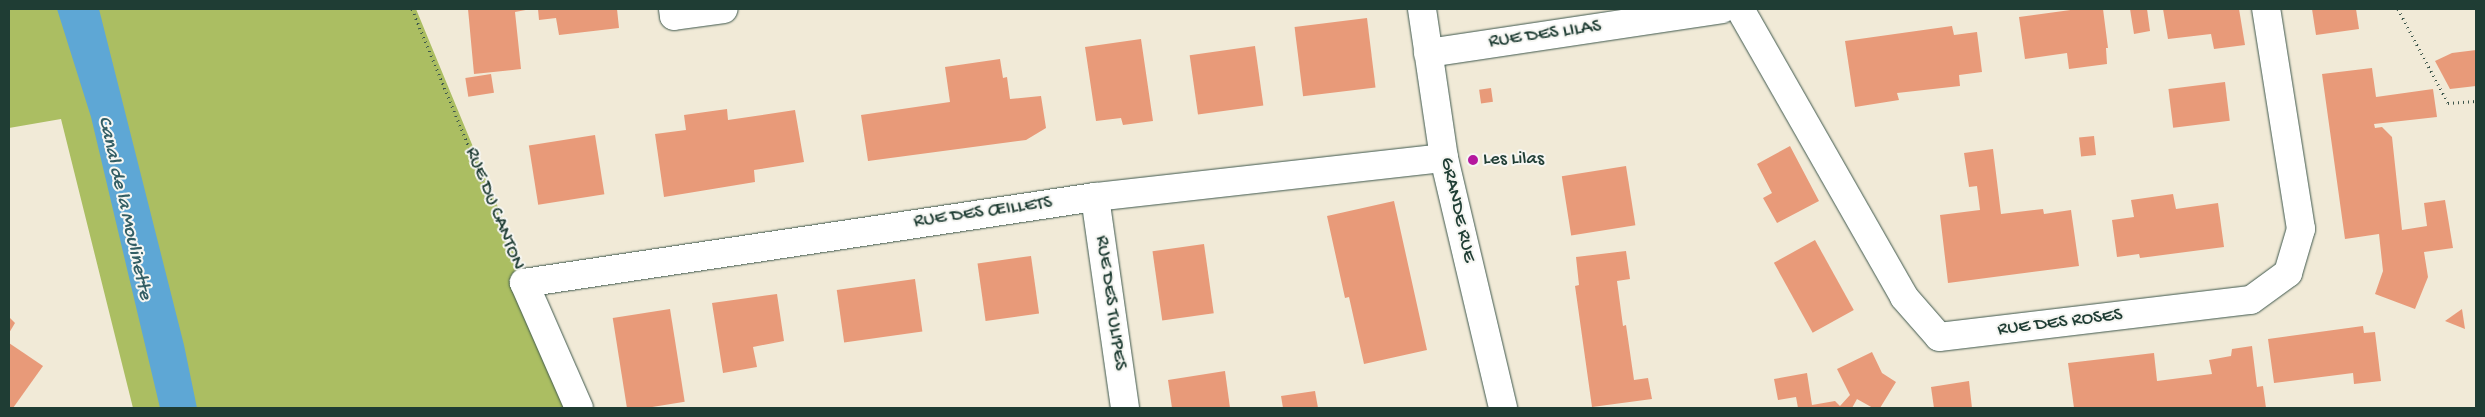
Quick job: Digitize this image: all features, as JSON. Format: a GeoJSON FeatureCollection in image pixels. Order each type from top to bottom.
{"type":"FeatureCollection","features":[{"type":"Feature","properties":{"kind":"street"},"geometry":{"type":"LineString","coordinates":[[673,9],[674,16],[724,9]]}},
{"type":"Feature","properties":{"kind":"street","name":"GRANDE RUE"},"geometry":{"type":"LineString","coordinates":[[1422,9],[1444,158],[1503,408]]}},
{"type":"Feature","properties":{"kind":"street","name":"RUE DES LILAS"},"geometry":{"type":"LineString","coordinates":[[1428,53],[1722,9]]}},
{"type":"Feature","properties":{"kind":"street","name":"RUE DES ROSES"},"geometry":{"type":"LineString","coordinates":[[1740,9],[1904,296],[1939,337],[2251,300],[2288,273],[2301,229],[2266,9]]}},
{"type":"Feature","properties":{"kind":"street","name":"RUE DES ŒILLETS"},"geometry":{"type":"LineString","coordinates":[[524,283],[1095,197],[1444,158]]}},
{"type":"Feature","properties":{"kind":"street","name":"RUE DES TULIPES"},"geometry":{"type":"LineString","coordinates":[[1095,197],[1125,408]]}},
{"type":"Feature","properties":{"kind":"street","name":"RUE DU CANTON"},"geometry":{"type":"LineString","coordinates":[[524,283],[579,408]]}},
{"type":"Feature","properties":{"kind":"path","name":"RUE DU CANTON"},"geometry":{"type":"LineString","coordinates":[[412,9],[524,283]]}},
{"type":"Feature","properties":{"kind":"path"},"geometry":{"type":"LineString","coordinates":[[2398,9],[2448,103],[2476,101]]}},
{"type":"Feature","properties":{"kind":"green space"},"geometry":{"type":"Polygon","coordinates":[[[9,9],[416,9],[581,408],[133,408],[61,119],[9,128],[9,9]]]}},
{"type":"Feature","properties":{"kind":"water","name":"Canal de la Moulinette"},"geometry":{"type":"Polygon","coordinates":[[[57,9],[99,9],[184,345],[197,408],[160,408],[91,117],[57,9]]]}},
{"type":"Feature","properties":{"kind":"building"},"geometry":{"type":"Polygon","coordinates":[[[468,9],[531,9],[515,12],[521,69],[474,74],[468,9]]]}},
{"type":"Feature","properties":{"kind":"building"},"geometry":{"type":"Polygon","coordinates":[[[538,9],[617,9],[619,28],[559,35],[556,18],[539,20],[538,9]]]}},
{"type":"Feature","properties":{"kind":"building"},"geometry":{"type":"Polygon","coordinates":[[[2078,9],[2103,9],[2108,48],[2106,48],[2107,64],[2069,69],[2067,53],[2025,59],[2019,17],[2078,9]]]}},
{"type":"Feature","properties":{"kind":"building"},"geometry":{"type":"Polygon","coordinates":[[[2130,9],[2147,9],[2150,31],[2134,34],[2130,9]]]}},
{"type":"Feature","properties":{"kind":"building"},"geometry":{"type":"Polygon","coordinates":[[[2163,9],[2239,9],[2245,45],[2214,49],[2211,34],[2168,39],[2163,9]]]}},
{"type":"Feature","properties":{"kind":"building"},"geometry":{"type":"Polygon","coordinates":[[[2312,9],[2356,9],[2359,29],[2316,35],[2312,9]]]}},
{"type":"Feature","properties":{"kind":"building"},"geometry":{"type":"Polygon","coordinates":[[[1367,18],[1376,87],[1303,96],[1295,27],[1367,18]]]}},
{"type":"Feature","properties":{"kind":"building"},"geometry":{"type":"Polygon","coordinates":[[[1952,26],[1954,35],[1977,32],[1982,72],[1959,75],[1960,86],[1897,93],[1899,100],[1855,107],[1845,41],[1952,26]]]}},
{"type":"Feature","properties":{"kind":"building"},"geometry":{"type":"Polygon","coordinates":[[[1141,39],[1153,121],[1123,125],[1121,118],[1096,121],[1085,47],[1141,39]]]}},
{"type":"Feature","properties":{"kind":"building"},"geometry":{"type":"Polygon","coordinates":[[[1255,46],[1263,105],[1198,115],[1190,55],[1255,46]]]}},
{"type":"Feature","properties":{"kind":"building"},"geometry":{"type":"Polygon","coordinates":[[[2476,50],[2476,86],[2450,89],[2435,61],[2452,53],[2476,50]]]}},
{"type":"Feature","properties":{"kind":"building"},"geometry":{"type":"Polygon","coordinates":[[[1000,59],[1003,78],[1007,77],[1010,99],[1041,96],[1046,128],[1026,140],[868,161],[861,115],[950,102],[945,67],[1000,59]]]}},
{"type":"Feature","properties":{"kind":"building"},"geometry":{"type":"Polygon","coordinates":[[[2372,68],[2376,97],[2433,89],[2437,117],[2374,124],[2375,128],[2382,127],[2392,137],[2402,230],[2427,226],[2424,203],[2445,200],[2453,248],[2424,252],[2428,277],[2415,309],[2375,294],[2383,271],[2379,234],[2345,239],[2322,74],[2372,68]]]}},
{"type":"Feature","properties":{"kind":"building"},"geometry":{"type":"Polygon","coordinates":[[[491,74],[494,93],[468,97],[465,78],[491,74]]]}},
{"type":"Feature","properties":{"kind":"building"},"geometry":{"type":"Polygon","coordinates":[[[2225,82],[2230,121],[2173,128],[2168,89],[2225,82]]]}},
{"type":"Feature","properties":{"kind":"building"},"geometry":{"type":"Polygon","coordinates":[[[1491,88],[1493,102],[1481,104],[1479,90],[1491,88]]]}},
{"type":"Feature","properties":{"kind":"building"},"geometry":{"type":"Polygon","coordinates":[[[727,109],[728,120],[795,110],[804,162],[754,170],[755,182],[664,197],[655,134],[686,130],[684,115],[727,109]]]}},
{"type":"Feature","properties":{"kind":"building"},"geometry":{"type":"Polygon","coordinates":[[[595,135],[604,194],[538,205],[529,145],[595,135]]]}},
{"type":"Feature","properties":{"kind":"building"},"geometry":{"type":"Polygon","coordinates":[[[2094,136],[2096,155],[2081,156],[2079,138],[2094,136]]]}},
{"type":"Feature","properties":{"kind":"building"},"geometry":{"type":"Polygon","coordinates":[[[1790,146],[1819,201],[1777,223],[1763,198],[1772,193],[1757,164],[1790,146]]]}},
{"type":"Feature","properties":{"kind":"building"},"geometry":{"type":"Polygon","coordinates":[[[1993,149],[2001,214],[2043,209],[2044,214],[2071,210],[2079,266],[1948,283],[1940,215],[1980,210],[1977,186],[1969,187],[1964,153],[1993,149]]]}},
{"type":"Feature","properties":{"kind":"building"},"geometry":{"type":"Polygon","coordinates":[[[1626,166],[1635,225],[1571,235],[1562,176],[1626,166]]]}},
{"type":"Feature","properties":{"kind":"building"},"geometry":{"type":"Polygon","coordinates":[[[2173,194],[2176,209],[2218,203],[2224,247],[2140,258],[2139,254],[2117,257],[2112,220],[2134,217],[2131,200],[2173,194]]]}},
{"type":"Feature","properties":{"kind":"building"},"geometry":{"type":"Polygon","coordinates":[[[1394,201],[1427,350],[1364,364],[1349,297],[1345,298],[1327,216],[1394,201]]]}},
{"type":"Feature","properties":{"kind":"building"},"geometry":{"type":"Polygon","coordinates":[[[1815,240],[1854,310],[1813,333],[1774,263],[1815,240]]]}},
{"type":"Feature","properties":{"kind":"building"},"geometry":{"type":"Polygon","coordinates":[[[1204,244],[1214,313],[1162,321],[1153,251],[1204,244]]]}},
{"type":"Feature","properties":{"kind":"building"},"geometry":{"type":"Polygon","coordinates":[[[1626,251],[1630,279],[1617,281],[1623,326],[1626,325],[1634,380],[1648,378],[1652,399],[1592,407],[1575,286],[1579,285],[1576,257],[1626,251]]]}},
{"type":"Feature","properties":{"kind":"building"},"geometry":{"type":"Polygon","coordinates":[[[1031,256],[1039,313],[986,321],[978,264],[1031,256]]]}},
{"type":"Feature","properties":{"kind":"building"},"geometry":{"type":"Polygon","coordinates":[[[915,279],[922,331],[844,342],[837,290],[915,279]]]}},
{"type":"Feature","properties":{"kind":"building"},"geometry":{"type":"Polygon","coordinates":[[[777,294],[784,341],[753,347],[757,367],[723,373],[712,303],[777,294]]]}},
{"type":"Feature","properties":{"kind":"building"},"geometry":{"type":"Polygon","coordinates":[[[670,309],[685,402],[646,408],[627,408],[613,318],[670,309]]]}},
{"type":"Feature","properties":{"kind":"building"},"geometry":{"type":"Polygon","coordinates":[[[2462,309],[2465,329],[2445,321],[2462,309]]]}},
{"type":"Feature","properties":{"kind":"building"},"geometry":{"type":"Polygon","coordinates":[[[9,317],[15,323],[9,333],[9,317]]]}},
{"type":"Feature","properties":{"kind":"building"},"geometry":{"type":"Polygon","coordinates":[[[2363,326],[2364,333],[2375,332],[2381,381],[2354,384],[2353,373],[2274,383],[2268,339],[2363,326]]]}},
{"type":"Feature","properties":{"kind":"building"},"geometry":{"type":"Polygon","coordinates":[[[9,343],[43,366],[13,408],[9,408],[9,343]]]}},
{"type":"Feature","properties":{"kind":"building"},"geometry":{"type":"Polygon","coordinates":[[[2252,346],[2257,387],[2263,386],[2266,408],[2074,408],[2068,363],[2154,353],[2157,381],[2212,374],[2209,360],[2231,356],[2232,349],[2252,346]]]}},
{"type":"Feature","properties":{"kind":"building"},"geometry":{"type":"Polygon","coordinates":[[[1872,352],[1882,373],[1896,382],[1880,408],[1873,408],[1857,399],[1852,408],[1798,408],[1796,397],[1778,400],[1774,379],[1807,373],[1812,405],[1835,401],[1840,406],[1850,395],[1837,369],[1872,352]]]}},
{"type":"Feature","properties":{"kind":"building"},"geometry":{"type":"Polygon","coordinates":[[[1225,371],[1230,408],[1172,408],[1168,380],[1225,371]]]}},
{"type":"Feature","properties":{"kind":"building"},"geometry":{"type":"Polygon","coordinates":[[[1969,381],[1972,408],[1934,408],[1931,387],[1969,381]]]}},
{"type":"Feature","properties":{"kind":"building"},"geometry":{"type":"Polygon","coordinates":[[[1315,391],[1318,408],[1283,408],[1281,396],[1315,391]]]}},
{"type":"Feature","properties":{"kind":"place","name":"Les Lilas"},"geometry":{"type":"Point","coordinates":[1473,160]}}]}
